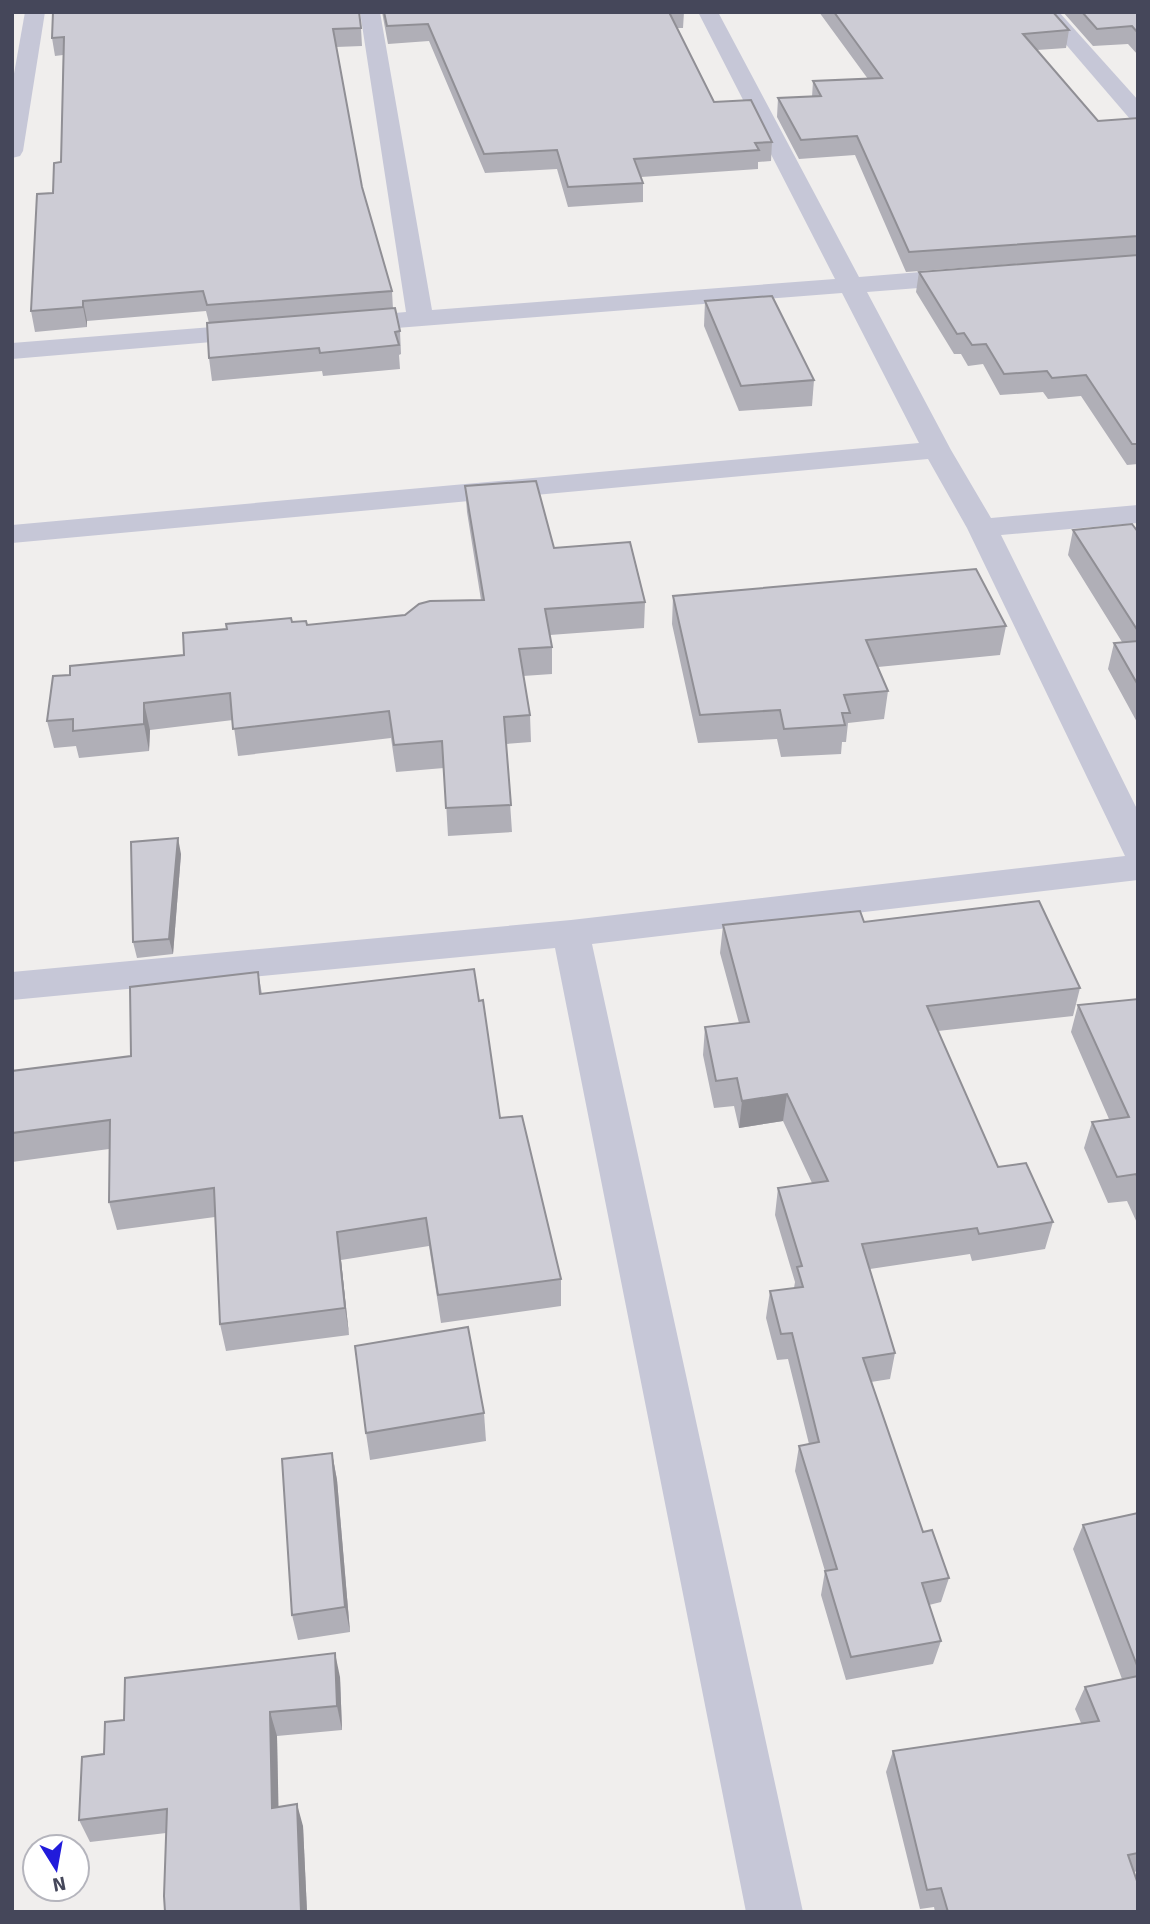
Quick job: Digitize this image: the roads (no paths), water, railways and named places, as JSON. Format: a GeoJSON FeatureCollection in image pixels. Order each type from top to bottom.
{"type":"FeatureCollection","features":[{"type":"Feature","properties":{"kind":"street"},"geometry":{"type":"LineString","coordinates":[[12,151],[34,12]]}},
{"type":"Feature","properties":{"kind":"street"},"geometry":{"type":"LineString","coordinates":[[370,12],[420,318]]}},
{"type":"Feature","properties":{"kind":"street"},"geometry":{"type":"LineString","coordinates":[[708,12],[937,450],[982,528],[1138,848]]}},
{"type":"Feature","properties":{"kind":"street"},"geometry":{"type":"LineString","coordinates":[[1048,12],[1138,114]]}},
{"type":"Feature","properties":{"kind":"street"},"geometry":{"type":"LineString","coordinates":[[325,326],[988,274]]}},
{"type":"Feature","properties":{"kind":"street"},"geometry":{"type":"LineString","coordinates":[[12,351],[284,329]]}},
{"type":"Feature","properties":{"kind":"street"},"geometry":{"type":"LineString","coordinates":[[12,534],[937,450]]}},
{"type":"Feature","properties":{"kind":"street"},"geometry":{"type":"LineString","coordinates":[[982,528],[1138,514]]}},
{"type":"Feature","properties":{"kind":"street"},"geometry":{"type":"LineString","coordinates":[[12,986],[571,933],[1138,867]]}},
{"type":"Feature","properties":{"kind":"street"},"geometry":{"type":"LineString","coordinates":[[571,933],[775,1912]]}}]}
